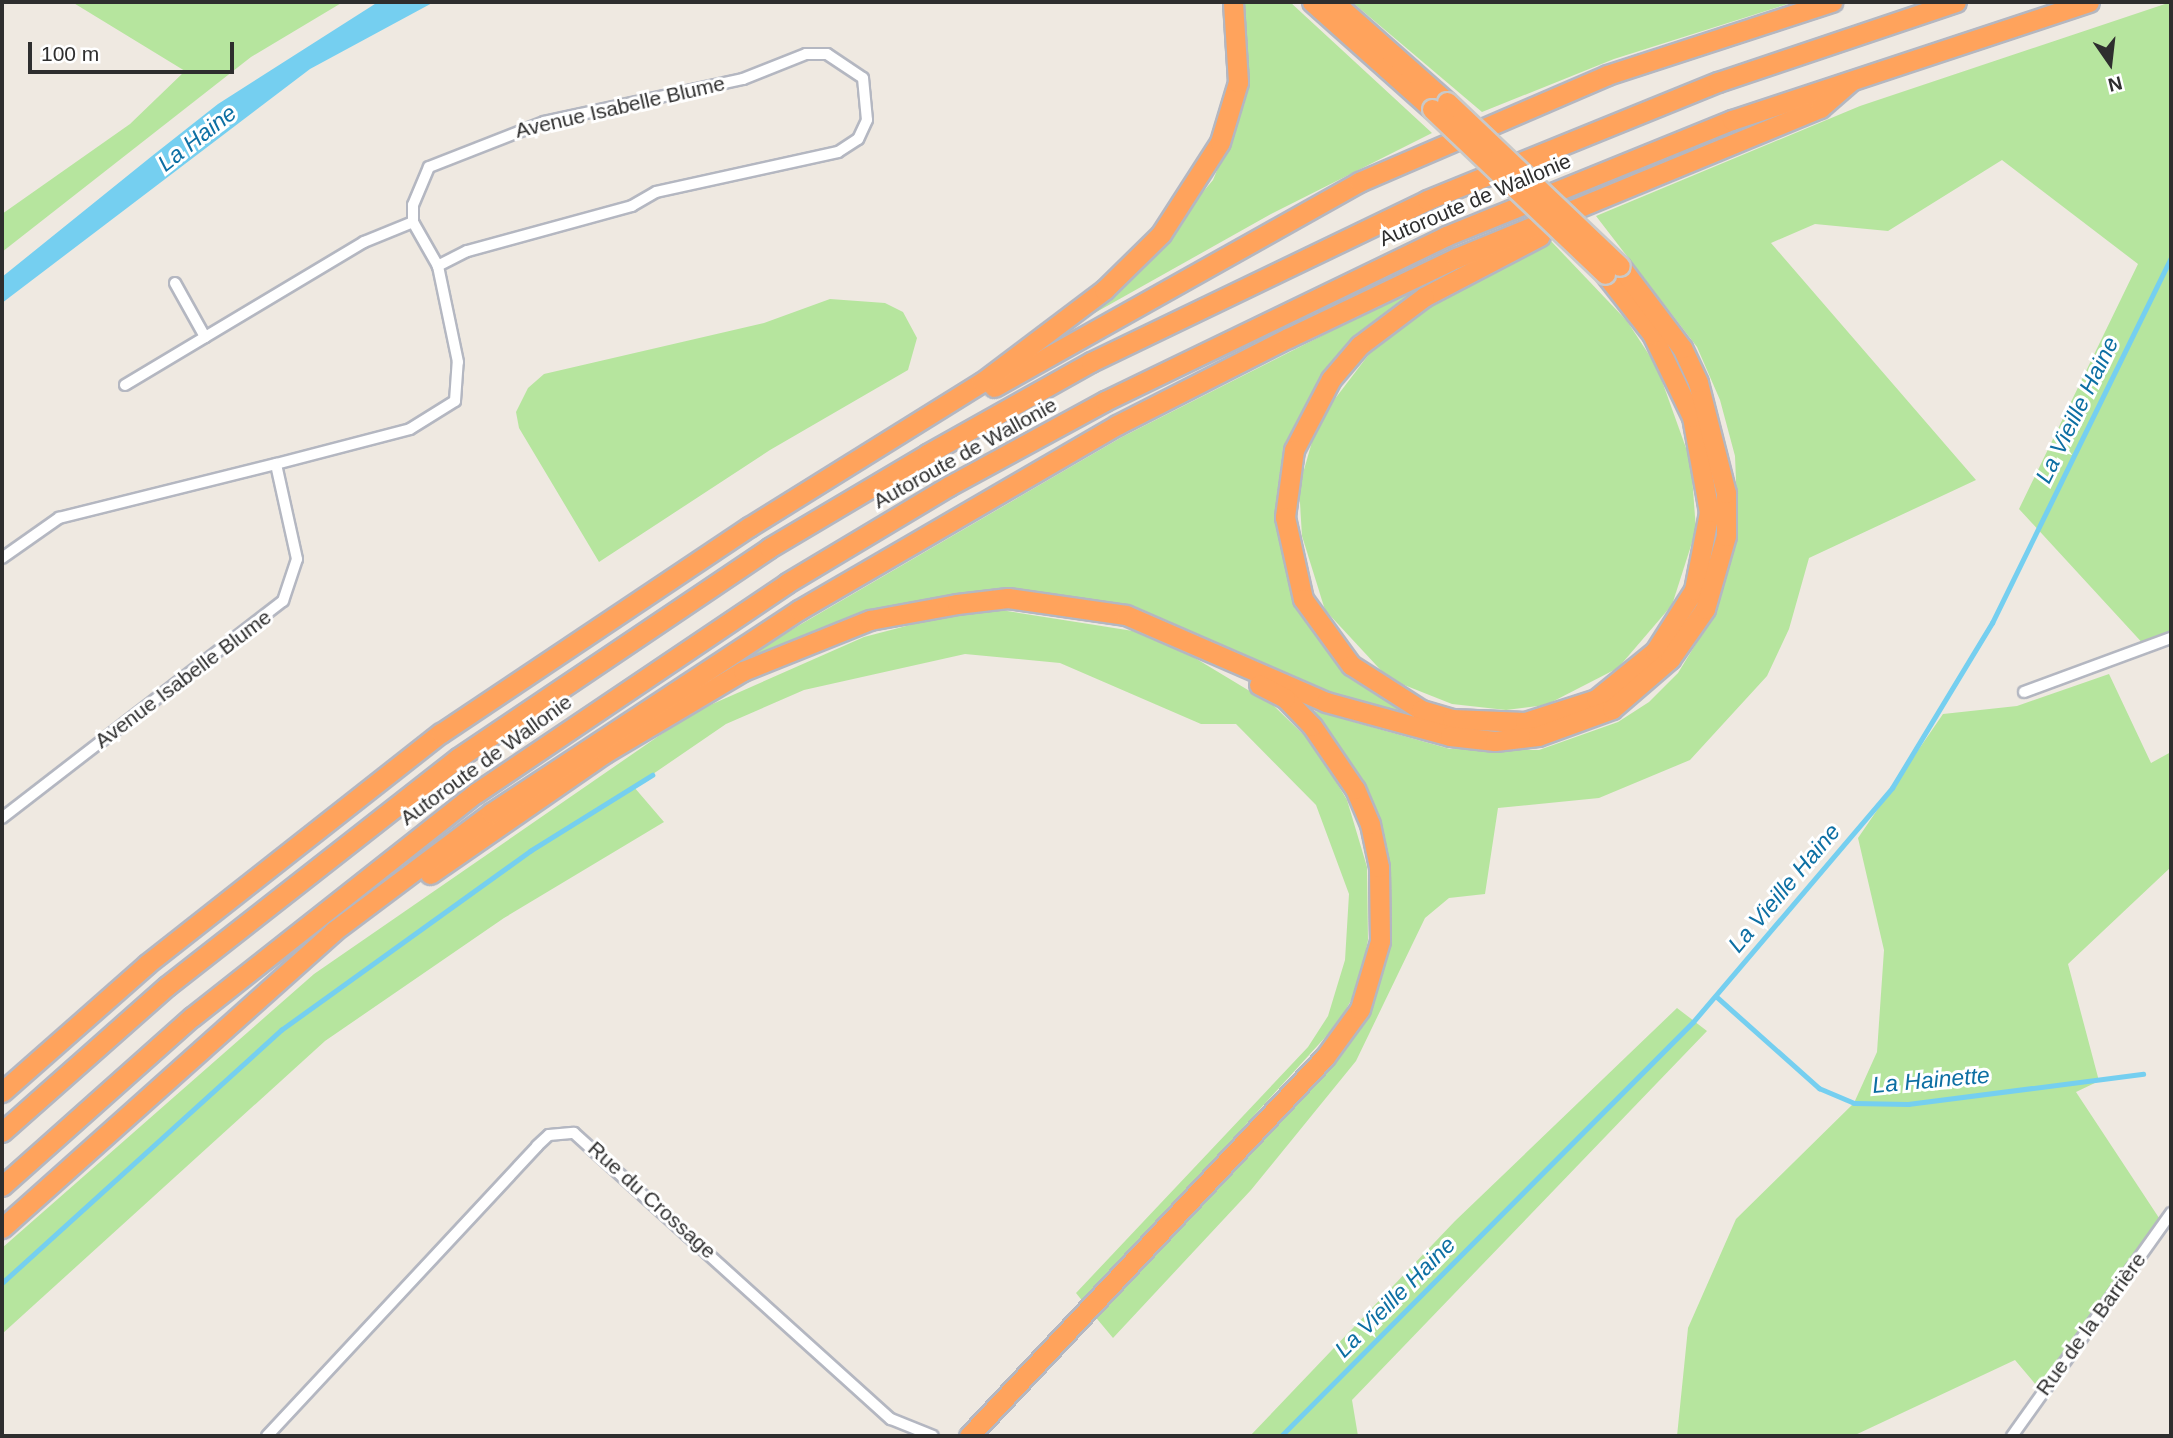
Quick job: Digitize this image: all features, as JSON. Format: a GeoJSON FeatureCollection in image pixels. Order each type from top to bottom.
{"type":"FeatureCollection","features":[{"type":"Feature","properties":{"kind":"highway"},"geometry":{"type":"LineString","coordinates":[[906,432],[1072,317],[1139,259],[1184,205],[1232,107],[1240,55],[1233,2]]}},
{"type":"Feature","properties":{"kind":"highway"},"geometry":{"type":"LineString","coordinates":[[1312,2],[1439,106]]}},
{"type":"Feature","properties":{"kind":"highway"},"geometry":{"type":"LineString","coordinates":[[295,969],[605,752],[743,671],[826,635],[918,610],[1008,598],[1126,615],[1368,716],[1496,741],[1580,725],[1645,684],[1704,609],[1726,536],[1726,493],[1698,382],[1682,348],[1612,270],[1334,2]]}},
{"type":"Feature","properties":{"kind":"highway"},"geometry":{"type":"LineString","coordinates":[[4,1089],[158,955],[441,733],[749,527],[906,432],[1359,182],[1607,75],[1832,2]]}},
{"type":"Feature","properties":{"kind":"highway","name":"Autoroute de Wallonie"},"geometry":{"type":"LineString","coordinates":[[2,1132],[188,969],[458,758],[769,548],[927,454],[1091,362],[1427,200],[1704,87],[1956,2]]}},
{"type":"Feature","properties":{"kind":"highway","name":"Autoroute de Wallonie"},"geometry":{"type":"LineString","coordinates":[[2,1186],[213,999],[466,801],[665,662],[937,493],[1105,401],[1446,236],[1858,74],[2089,2]]}},
{"type":"Feature","properties":{"kind":"highway"},"geometry":{"type":"LineString","coordinates":[[2,1228],[295,969],[416,869],[637,713],[965,511],[1288,338],[1679,165],[1820,108],[1858,74]]}},
{"type":"Feature","properties":{"kind":"highway"},"geometry":{"type":"LineString","coordinates":[[1612,270],[1675,373],[1701,450],[1709,512],[1694,590],[1655,651],[1596,699],[1525,722],[1452,719],[1421,710],[1351,665],[1303,599],[1285,517],[1294,450],[1307,418],[1331,379],[1389,320],[1679,165]]}},
{"type":"Feature","properties":{"kind":"highway"},"geometry":{"type":"LineString","coordinates":[[969,1436],[1325,1057],[1360,1009],[1371,979],[1380,941],[1378,867],[1355,789],[1285,698],[1227,668],[1208,647]]}},
{"type":"Feature","properties":{"kind":"street","name":"Avenue Isabelle Blume"},"geometry":{"type":"LineString","coordinates":[[413,222],[412,205],[429,167],[491,138],[743,79],[806,54],[827,54],[863,78],[867,120],[858,139],[838,152],[656,192],[632,206],[467,251],[438,266]]}},
{"type":"Feature","properties":{"kind":"street"},"geometry":{"type":"LineString","coordinates":[[2,558],[59,518],[410,429],[455,401],[458,362],[438,266],[413,222],[364,242],[125,384]]}},
{"type":"Feature","properties":{"kind":"street"},"geometry":{"type":"LineString","coordinates":[[175,283],[205,337]]}},
{"type":"Feature","properties":{"kind":"street","name":"Avenue Isabelle Blume"},"geometry":{"type":"LineString","coordinates":[[2,818],[283,601],[297,559],[276,464]]}},
{"type":"Feature","properties":{"kind":"street"},"geometry":{"type":"LineString","coordinates":[[2024,692],[2171,638]]}},
{"type":"Feature","properties":{"kind":"street","name":"Rue du Crossage"},"geometry":{"type":"LineString","coordinates":[[267,1436],[537,1146],[560,1133],[583,1137],[897,1424]]}},
{"type":"Feature","properties":{"kind":"street","name":"Rue de la Barrière"},"geometry":{"type":"LineString","coordinates":[[2012,1436],[2171,1213]]}},
{"type":"Feature","properties":{"kind":"street"},"geometry":{"type":"LineString","coordinates":[[897,1424],[904,1436]]}},
{"type":"Feature","properties":{"kind":"street"},"geometry":{"type":"LineString","coordinates":[[897,1424],[933,1436]]}},
{"type":"Feature","properties":{"kind":"green space"},"geometry":{"type":"Polygon","coordinates":[[[72,2],[343,2],[251,57],[2,252],[2,214],[130,124],[185,71],[72,2]]]}},
{"type":"Feature","properties":{"kind":"green space"},"geometry":{"type":"Polygon","coordinates":[[[1240,2],[1290,2],[1432,133],[1271,214],[1075,324],[1130,279],[1213,180],[1244,105],[1248,64],[1240,2]]]}},
{"type":"Feature","properties":{"kind":"green space"},"geometry":{"type":"Polygon","coordinates":[[[1352,2],[1794,2],[1614,59],[1482,112],[1352,2]]]}},
{"type":"Feature","properties":{"kind":"green space"},"geometry":{"type":"Polygon","coordinates":[[[2171,2],[2171,638],[2147,648],[2019,509],[2138,264],[2002,160],[1888,231],[1815,224],[1771,243],[1976,480],[1809,558],[1789,629],[1767,676],[1690,760],[1599,798],[1498,808],[1485,894],[1449,898],[1425,918],[1356,1061],[1251,1190],[1113,1338],[1093,1314],[1345,1045],[1386,934],[1353,771],[1304,708],[1450,749],[1539,750],[1618,722],[1649,702],[1678,673],[1716,611],[1738,531],[1735,456],[1720,400],[1697,347],[1596,216],[1860,106],[2171,2]]]}},
{"type":"Feature","properties":{"kind":"green space"},"geometry":{"type":"Polygon","coordinates":[[[1549,239],[1627,321],[1657,367],[1691,462],[1696,530],[1672,605],[1618,668],[1546,705],[1506,710],[1452,704],[1389,679],[1325,610],[1302,536],[1299,487],[1318,421],[1373,349],[1429,307],[1549,239]]]}},
{"type":"Feature","properties":{"kind":"green space"},"geometry":{"type":"Polygon","coordinates":[[[1493,249],[1352,343],[1317,383],[1283,449],[1274,519],[1292,594],[1339,663],[1404,709],[1484,735],[1311,689],[1134,609],[1002,588],[968,593],[695,686],[1122,437],[1493,249]]]}},
{"type":"Feature","properties":{"kind":"green space"},"geometry":{"type":"Polygon","coordinates":[[[830,299],[885,303],[903,312],[917,338],[908,370],[770,450],[599,562],[519,428],[516,412],[528,388],[544,374],[764,323],[830,299]]]}},
{"type":"Feature","properties":{"kind":"green space"},"geometry":{"type":"Polygon","coordinates":[[[1001,610],[1133,631],[1180,649],[1273,705],[1314,745],[1347,800],[1367,867],[1368,940],[1359,986],[1339,1022],[1084,1303],[1076,1293],[1308,1047],[1328,1016],[1345,960],[1349,894],[1316,805],[1236,724],[1201,724],[1060,663],[965,654],[804,690],[726,724],[634,787],[664,822],[504,918],[325,1041],[2,1334],[2,1248],[314,974],[692,713],[864,637],[960,612],[1001,610]]]}},
{"type":"Feature","properties":{"kind":"green space"},"geometry":{"type":"Polygon","coordinates":[[[2109,674],[2151,763],[2171,752],[2171,867],[2068,964],[2099,1081],[2076,1092],[2163,1224],[2042,1392],[2015,1360],[1853,1436],[1677,1436],[1688,1328],[1736,1219],[1854,1103],[1877,1052],[1884,950],[1858,838],[1943,714],[2017,706],[2109,674]]]}},
{"type":"Feature","properties":{"kind":"green space"},"geometry":{"type":"Polygon","coordinates":[[[1677,1008],[1707,1031],[1352,1400],[1358,1436],[1250,1436],[1455,1221],[1677,1008]]]}},
{"type":"Feature","properties":{"kind":"water","name":"La Haine"},"geometry":{"type":"Polygon","coordinates":[[[378,2],[434,2],[310,69],[2,303],[2,277],[152,156],[218,104],[378,2]]]}},
{"type":"Feature","properties":{"kind":"waterway","name":"La Vieille Haine"},"geometry":{"type":"LineString","coordinates":[[1281,1436],[1693,1022],[1892,788],[1992,623],[2171,257]]}},
{"type":"Feature","properties":{"kind":"waterway"},"geometry":{"type":"LineString","coordinates":[[2,1283],[281,1030],[530,851],[652,775]]}},
{"type":"Feature","properties":{"kind":"waterway","name":"La Hainette"},"geometry":{"type":"LineString","coordinates":[[1717,997],[1819,1088],[1854,1103],[1908,1104],[2143,1074]]}}]}
